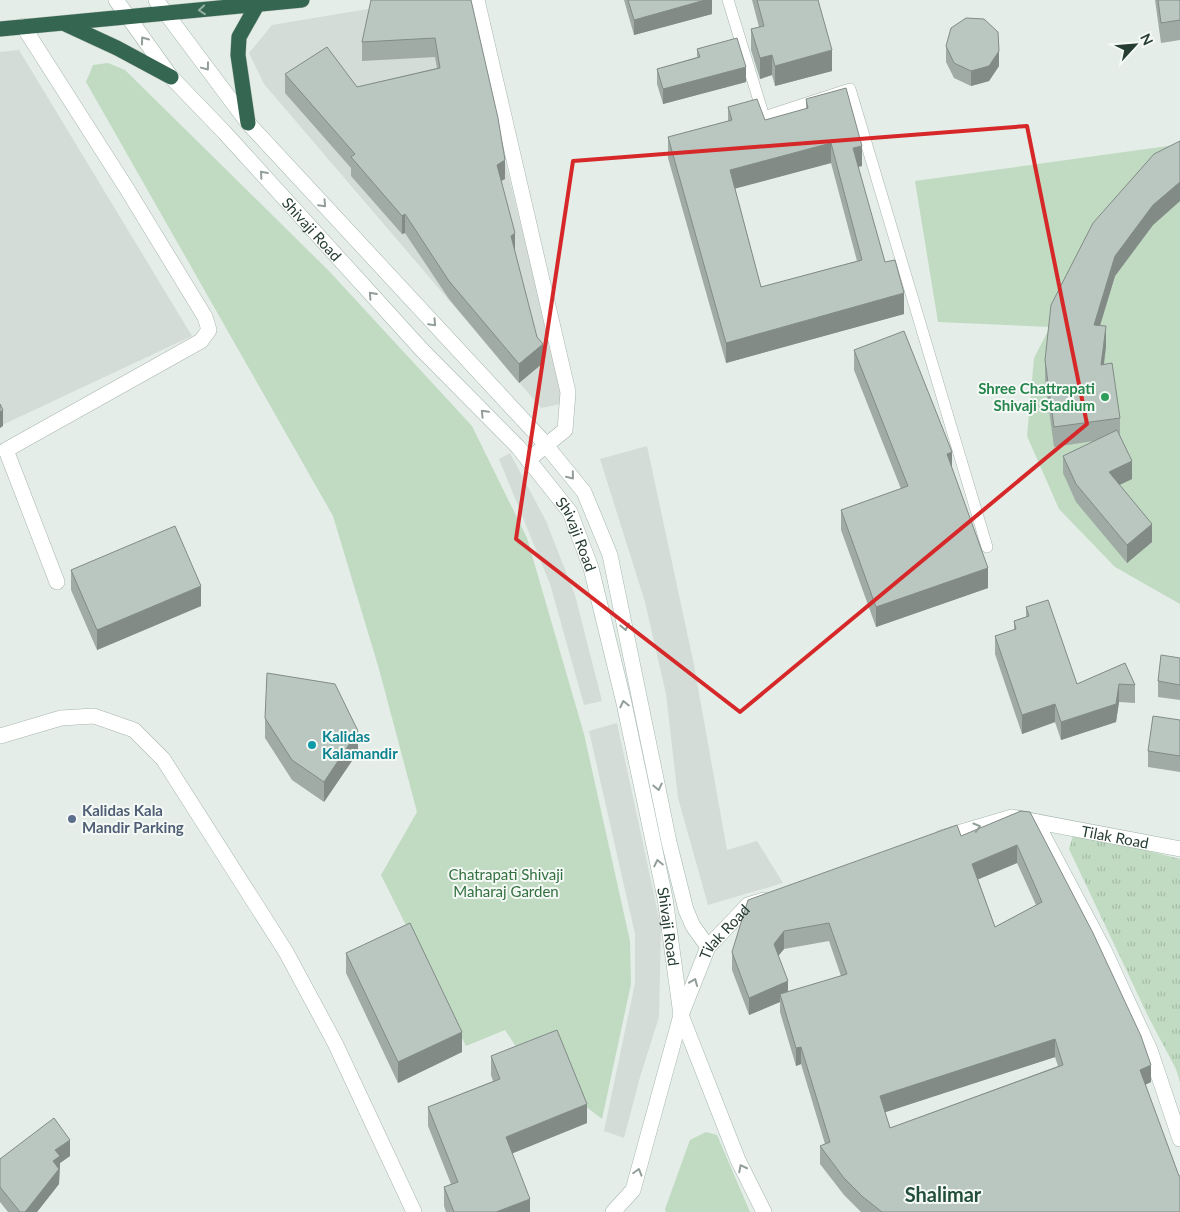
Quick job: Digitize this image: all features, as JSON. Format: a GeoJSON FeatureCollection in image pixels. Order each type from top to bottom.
{"type":"FeatureCollection","features":[{"type":"Feature","properties":{"kind":"highway"},"geometry":{"type":"LineString","coordinates":[[0,29],[302,0]]}},
{"type":"Feature","properties":{"kind":"highway"},"geometry":{"type":"LineString","coordinates":[[248,122],[240,69],[239,37],[256,5]]}},
{"type":"Feature","properties":{"kind":"highway"},"geometry":{"type":"LineString","coordinates":[[62,22],[117,48],[171,77]]}},
{"type":"Feature","properties":{"kind":"main road","name":"Shivaji Road"},"geometry":{"type":"LineString","coordinates":[[116,0],[171,77],[225,133],[422,350],[528,460],[570,512],[591,568],[624,703],[665,898],[681,1015],[738,1160],[764,1212]]}},
{"type":"Feature","properties":{"kind":"main road","name":"Shivaji Road"},"geometry":{"type":"LineString","coordinates":[[156,0],[248,122],[546,446],[584,492],[610,555],[669,842],[686,910],[694,926],[708,946]]}},
{"type":"Feature","properties":{"kind":"main road"},"geometry":{"type":"LineString","coordinates":[[477,0],[568,392],[565,430],[528,460]]}},
{"type":"Feature","properties":{"kind":"main road"},"geometry":{"type":"LineString","coordinates":[[22,26],[132,197],[205,317],[209,330],[201,341],[3,451],[57,582]]}},
{"type":"Feature","properties":{"kind":"main road"},"geometry":{"type":"LineString","coordinates":[[0,736],[61,718],[94,716],[134,730],[163,759],[286,952],[335,1043],[414,1212]]}},
{"type":"Feature","properties":{"kind":"main road","name":"Tilak Road"},"geometry":{"type":"LineString","coordinates":[[929,842],[1012,817],[1180,849]]}},
{"type":"Feature","properties":{"kind":"main road"},"geometry":{"type":"LineString","coordinates":[[1036,822],[1104,950],[1150,1050],[1180,1139]]}},
{"type":"Feature","properties":{"kind":"main road","name":"Tilak Road"},"geometry":{"type":"LineString","coordinates":[[614,1212],[633,1190],[681,1015],[708,946],[748,905],[775,896]]}},
{"type":"Feature","properties":{"kind":"lane"},"geometry":{"type":"LineString","coordinates":[[728,0],[764,117],[850,89],[987,547]]}},
{"type":"Feature","properties":{"kind":"highlighted area"},"geometry":{"type":"Polygon","coordinates":[[[1027,126],[1087,424],[740,712],[516,539],[573,161],[1027,126]]]}},
{"type":"Feature","properties":{"kind":"shaded area"},"geometry":{"type":"Polygon","coordinates":[[[422,0],[465,0],[565,403],[541,408],[264,84],[249,53],[272,25],[422,0]]]}},
{"type":"Feature","properties":{"kind":"shaded area"},"geometry":{"type":"Polygon","coordinates":[[[19,50],[192,336],[0,426],[0,52],[19,50]]]}},
{"type":"Feature","properties":{"kind":"shaded area"},"geometry":{"type":"Polygon","coordinates":[[[647,446],[694,665],[727,850],[757,841],[783,883],[708,905],[678,798],[666,694],[645,602],[600,459],[647,446]]]}},
{"type":"Feature","properties":{"kind":"shaded area"},"geometry":{"type":"Polygon","coordinates":[[[510,453],[546,521],[575,595],[602,701],[584,705],[550,584],[499,459],[510,453]]]}},
{"type":"Feature","properties":{"kind":"shaded area"},"geometry":{"type":"Polygon","coordinates":[[[617,723],[661,927],[659,1017],[640,1077],[624,1138],[604,1131],[635,983],[635,934],[589,731],[617,723]]]}},
{"type":"Feature","properties":{"kind":"green space","name":"Chatrapati Shivaji Maharaj Garden"},"geometry":{"type":"Polygon","coordinates":[[[108,63],[125,70],[329,271],[472,426],[527,538],[584,734],[630,941],[631,984],[602,1119],[524,1059],[505,1030],[466,1046],[381,875],[417,812],[379,669],[333,516],[86,82],[93,65],[108,63]]]}},
{"type":"Feature","properties":{"kind":"green space","name":"Shree Chattrapati Shivaji Stadium"},"geometry":{"type":"Polygon","coordinates":[[[1175,145],[1180,161],[1180,604],[1115,567],[1059,509],[1027,436],[1034,358],[1050,327],[938,322],[915,181],[1175,145]]]}},
{"type":"Feature","properties":{"kind":"green space"},"geometry":{"type":"Polygon","coordinates":[[[1074,832],[1180,859],[1180,1082],[1176,1069],[1149,1018],[1069,849],[1074,832]]]}},
{"type":"Feature","properties":{"kind":"green space"},"geometry":{"type":"Polygon","coordinates":[[[706,1132],[717,1135],[750,1212],[666,1212],[665,1209],[690,1140],[706,1132]]]}},
{"type":"Feature","properties":{"kind":"building"},"geometry":{"type":"Polygon","coordinates":[[[371,0],[471,0],[498,118],[505,160],[497,165],[515,233],[511,236],[537,337],[543,344],[519,364],[449,281],[405,214],[402,216],[351,157],[355,154],[285,74],[327,47],[357,87],[440,68],[435,38],[362,42],[371,0]]]}},
{"type":"Feature","properties":{"kind":"building"},"geometry":{"type":"Polygon","coordinates":[[[628,0],[705,0],[634,20],[628,0]]]}},
{"type":"Feature","properties":{"kind":"building"},"geometry":{"type":"Polygon","coordinates":[[[757,0],[818,0],[832,50],[775,66],[772,55],[760,58],[751,29],[764,26],[757,0]]]}},
{"type":"Feature","properties":{"kind":"building"},"geometry":{"type":"Polygon","coordinates":[[[1158,0],[1180,0],[1180,20],[1161,23],[1158,0]]]}},
{"type":"Feature","properties":{"kind":"building"},"geometry":{"type":"Polygon","coordinates":[[[966,18],[984,19],[998,32],[999,51],[989,66],[971,71],[954,63],[946,46],[951,28],[966,18]]]}},
{"type":"Feature","properties":{"kind":"building"},"geometry":{"type":"Polygon","coordinates":[[[737,38],[746,67],[663,89],[657,69],[700,57],[697,49],[737,38]]]}},
{"type":"Feature","properties":{"kind":"building"},"geometry":{"type":"Polygon","coordinates":[[[846,88],[862,146],[853,148],[885,262],[895,260],[904,293],[726,343],[668,137],[732,120],[728,107],[757,99],[765,120],[808,108],[806,99],[846,88]],[[831,143],[730,170],[761,287],[862,260],[831,143]]]}},
{"type":"Feature","properties":{"kind":"building"},"geometry":{"type":"Polygon","coordinates":[[[1180,141],[1180,182],[1153,205],[1115,256],[1094,325],[1106,326],[1101,365],[1112,363],[1120,418],[1054,427],[1045,360],[1051,305],[1093,223],[1154,154],[1180,141]]]}},
{"type":"Feature","properties":{"kind":"building"},"geometry":{"type":"Polygon","coordinates":[[[904,331],[952,452],[947,454],[988,568],[876,607],[841,510],[908,486],[854,350],[904,331]]]}},
{"type":"Feature","properties":{"kind":"building"},"geometry":{"type":"Polygon","coordinates":[[[1117,430],[1132,461],[1109,472],[1152,524],[1127,545],[1076,484],[1063,456],[1117,430]]]}},
{"type":"Feature","properties":{"kind":"building"},"geometry":{"type":"Polygon","coordinates":[[[175,526],[201,586],[97,630],[71,570],[175,526]]]}},
{"type":"Feature","properties":{"kind":"building"},"geometry":{"type":"Polygon","coordinates":[[[1048,600],[1077,684],[1125,663],[1135,685],[1119,684],[1116,704],[1061,722],[1055,704],[1022,715],[995,636],[1016,629],[1014,621],[1029,616],[1026,607],[1048,600]]]}},
{"type":"Feature","properties":{"kind":"building"},"geometry":{"type":"Polygon","coordinates":[[[1161,655],[1180,658],[1180,685],[1158,681],[1161,655]]]}},
{"type":"Feature","properties":{"kind":"building","name":"Kalidas Kalamandir"},"geometry":{"type":"Polygon","coordinates":[[[267,673],[335,684],[358,731],[324,782],[292,760],[265,718],[267,673]]]}},
{"type":"Feature","properties":{"kind":"building"},"geometry":{"type":"Polygon","coordinates":[[[1153,716],[1180,720],[1180,756],[1148,751],[1153,716]]]}},
{"type":"Feature","properties":{"kind":"building"},"geometry":{"type":"Polygon","coordinates":[[[1021,811],[1030,812],[1093,933],[1141,1036],[1151,1065],[1140,1070],[1180,1176],[1180,1212],[882,1212],[844,1178],[820,1146],[830,1142],[801,1047],[796,1048],[780,994],[847,974],[829,923],[784,931],[774,944],[788,981],[749,998],[732,952],[748,900],[957,825],[961,836],[1021,811]],[[1017,845],[972,864],[995,927],[1042,902],[1017,845]],[[1055,1039],[880,1096],[890,1128],[1063,1065],[1055,1039]]]}},
{"type":"Feature","properties":{"kind":"building"},"geometry":{"type":"Polygon","coordinates":[[[410,923],[462,1032],[398,1062],[346,953],[410,923]]]}},
{"type":"Feature","properties":{"kind":"building"},"geometry":{"type":"Polygon","coordinates":[[[557,1030],[587,1104],[506,1137],[530,1199],[496,1212],[454,1212],[444,1187],[458,1182],[428,1107],[500,1079],[491,1056],[557,1030]]]}},
{"type":"Feature","properties":{"kind":"building"},"geometry":{"type":"Polygon","coordinates":[[[54,1118],[70,1140],[55,1150],[60,1156],[53,1161],[59,1169],[25,1212],[20,1212],[0,1187],[0,1159],[54,1118]]]}},
{"type":"Feature","properties":{"kind":"place","name":"Shree Chattrapati Shivaji Stadium"},"geometry":{"type":"Point","coordinates":[1105,397]}},
{"type":"Feature","properties":{"kind":"place","name":"Kalidas Kalamandir"},"geometry":{"type":"Point","coordinates":[312,745]}},
{"type":"Feature","properties":{"kind":"place","name":"Kalidas Kala Mandir Parking"},"geometry":{"type":"Point","coordinates":[72,819]}},
{"type":"Feature","properties":{"kind":"district","name":"Shalimar"},"geometry":{"type":"Point","coordinates":[943,1194]}}]}
